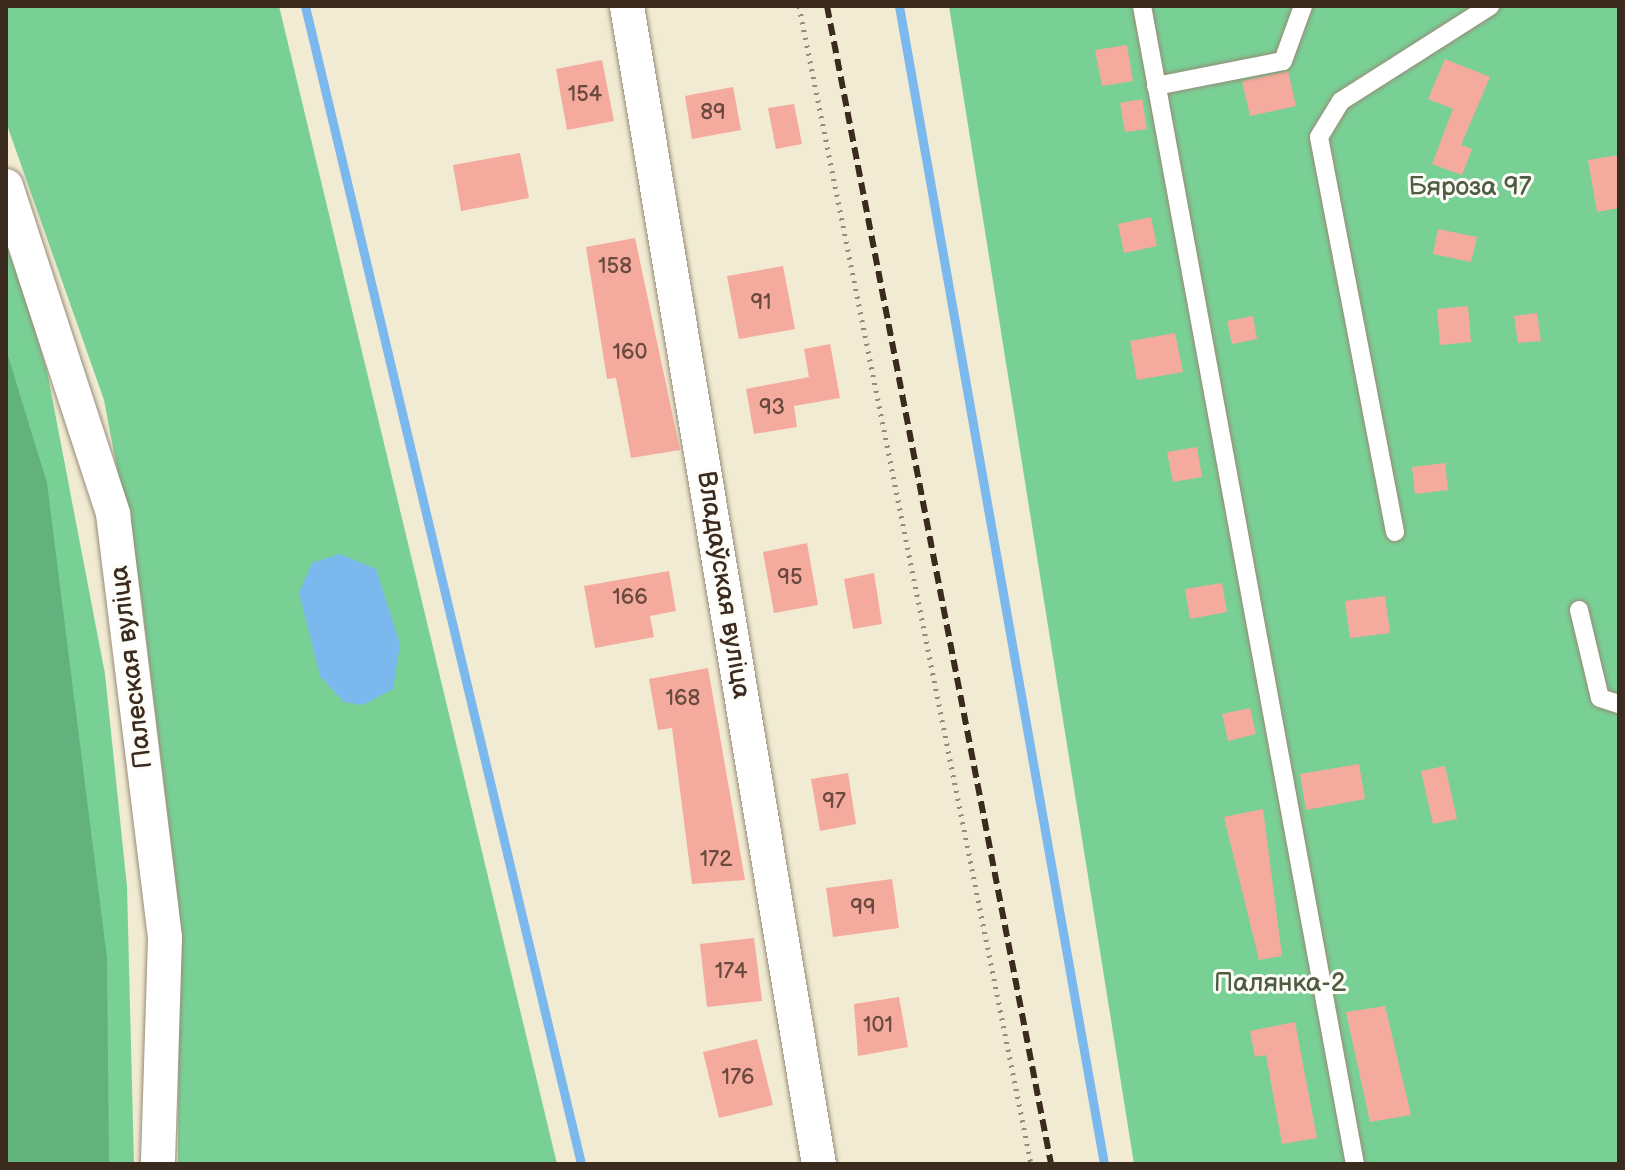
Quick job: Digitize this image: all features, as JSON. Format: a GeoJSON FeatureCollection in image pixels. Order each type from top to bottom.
{"type":"FeatureCollection","features":[{"type":"Feature","properties":{"kind":"street","name":"Владаўская вуліца"},"geometry":{"type":"LineString","coordinates":[[627,6],[819,1164]]}},
{"type":"Feature","properties":{"kind":"street","name":"Палеская вуліца"},"geometry":{"type":"LineString","coordinates":[[6,186],[113,514],[165,938],[158,1164]]}},
{"type":"Feature","properties":{"kind":"lane"},"geometry":{"type":"LineString","coordinates":[[1142,6],[1355,1164]]}},
{"type":"Feature","properties":{"kind":"lane"},"geometry":{"type":"LineString","coordinates":[[1156,86],[1283,61],[1303,6]]}},
{"type":"Feature","properties":{"kind":"lane"},"geometry":{"type":"LineString","coordinates":[[1395,532],[1319,137],[1341,101],[1490,6]]}},
{"type":"Feature","properties":{"kind":"lane"},"geometry":{"type":"LineString","coordinates":[[1579,610],[1600,698],[1619,704]]}},
{"type":"Feature","properties":{"kind":"path"},"geometry":{"type":"LineString","coordinates":[[799,6],[1031,1164]]}},
{"type":"Feature","properties":{"kind":"green space"},"geometry":{"type":"Polygon","coordinates":[[[6,6],[279,6],[557,1164],[178,1164],[179,908],[141,595],[104,400],[6,122],[6,6]]]}},
{"type":"Feature","properties":{"kind":"green space","name":"Палянка-2"},"geometry":{"type":"Polygon","coordinates":[[[949,6],[1619,6],[1619,1164],[1134,1164],[949,6]]]}},
{"type":"Feature","properties":{"kind":"green space"},"geometry":{"type":"Polygon","coordinates":[[[6,231],[47,371],[105,674],[127,887],[134,1164],[6,1164],[6,231]]]}},
{"type":"Feature","properties":{"kind":"green space"},"geometry":{"type":"Polygon","coordinates":[[[6,349],[47,483],[107,958],[109,1164],[6,1164],[6,349]]]}},
{"type":"Feature","properties":{"kind":"water"},"geometry":{"type":"Polygon","coordinates":[[[340,554],[376,569],[400,644],[393,689],[363,705],[344,702],[320,676],[299,593],[312,563],[340,554]]]}},
{"type":"Feature","properties":{"kind":"building"},"geometry":{"type":"Polygon","coordinates":[[[1127,45],[1133,81],[1102,86],[1095,50],[1127,45]]]}},
{"type":"Feature","properties":{"kind":"building"},"geometry":{"type":"Polygon","coordinates":[[[1445,59],[1490,77],[1461,145],[1472,149],[1462,175],[1432,164],[1453,109],[1428,99],[1445,59]]]}},
{"type":"Feature","properties":{"kind":"building"},"geometry":{"type":"Polygon","coordinates":[[[602,60],[614,121],[567,130],[556,69],[602,60]]]}},
{"type":"Feature","properties":{"kind":"building"},"geometry":{"type":"Polygon","coordinates":[[[1288,71],[1296,106],[1250,116],[1242,81],[1288,71]]]}},
{"type":"Feature","properties":{"kind":"building"},"geometry":{"type":"Polygon","coordinates":[[[733,87],[741,130],[692,139],[685,96],[733,87]]]}},
{"type":"Feature","properties":{"kind":"building"},"geometry":{"type":"Polygon","coordinates":[[[1142,99],[1147,129],[1125,132],[1120,103],[1142,99]]]}},
{"type":"Feature","properties":{"kind":"building"},"geometry":{"type":"Polygon","coordinates":[[[794,104],[802,144],[776,149],[768,108],[794,104]]]}},
{"type":"Feature","properties":{"kind":"building"},"geometry":{"type":"Polygon","coordinates":[[[520,153],[529,198],[461,211],[453,165],[520,153]]]}},
{"type":"Feature","properties":{"kind":"building"},"geometry":{"type":"Polygon","coordinates":[[[1619,155],[1619,208],[1597,212],[1588,160],[1619,155]]]}},
{"type":"Feature","properties":{"kind":"building"},"geometry":{"type":"Polygon","coordinates":[[[1151,217],[1157,246],[1124,253],[1118,224],[1151,217]]]}},
{"type":"Feature","properties":{"kind":"building"},"geometry":{"type":"Polygon","coordinates":[[[1438,229],[1477,237],[1471,262],[1433,254],[1438,229]]]}},
{"type":"Feature","properties":{"kind":"building"},"geometry":{"type":"Polygon","coordinates":[[[635,238],[680,450],[631,458],[616,378],[607,379],[586,247],[635,238]]]}},
{"type":"Feature","properties":{"kind":"building"},"geometry":{"type":"Polygon","coordinates":[[[783,266],[795,329],[739,339],[727,276],[783,266]]]}},
{"type":"Feature","properties":{"kind":"building"},"geometry":{"type":"Polygon","coordinates":[[[1468,306],[1471,342],[1440,345],[1437,309],[1468,306]]]}},
{"type":"Feature","properties":{"kind":"building"},"geometry":{"type":"Polygon","coordinates":[[[1537,313],[1541,341],[1518,343],[1514,316],[1537,313]]]}},
{"type":"Feature","properties":{"kind":"building"},"geometry":{"type":"Polygon","coordinates":[[[1253,316],[1257,339],[1232,344],[1227,321],[1253,316]]]}},
{"type":"Feature","properties":{"kind":"building"},"geometry":{"type":"Polygon","coordinates":[[[1175,333],[1183,372],[1137,380],[1130,341],[1175,333]]]}},
{"type":"Feature","properties":{"kind":"building"},"geometry":{"type":"Polygon","coordinates":[[[830,344],[840,398],[794,406],[797,427],[754,434],[746,389],[809,377],[804,349],[830,344]]]}},
{"type":"Feature","properties":{"kind":"building"},"geometry":{"type":"Polygon","coordinates":[[[1197,447],[1202,477],[1173,482],[1167,452],[1197,447]]]}},
{"type":"Feature","properties":{"kind":"building"},"geometry":{"type":"Polygon","coordinates":[[[1445,463],[1448,490],[1415,494],[1412,467],[1445,463]]]}},
{"type":"Feature","properties":{"kind":"building"},"geometry":{"type":"Polygon","coordinates":[[[807,543],[818,605],[774,613],[763,552],[807,543]]]}},
{"type":"Feature","properties":{"kind":"building"},"geometry":{"type":"Polygon","coordinates":[[[669,571],[676,611],[650,616],[654,637],[595,648],[584,586],[669,571]]]}},
{"type":"Feature","properties":{"kind":"building"},"geometry":{"type":"Polygon","coordinates":[[[874,573],[882,624],[853,629],[844,579],[874,573]]]}},
{"type":"Feature","properties":{"kind":"building"},"geometry":{"type":"Polygon","coordinates":[[[1222,583],[1227,612],[1190,619],[1185,589],[1222,583]]]}},
{"type":"Feature","properties":{"kind":"building"},"geometry":{"type":"Polygon","coordinates":[[[1385,596],[1390,633],[1350,638],[1345,601],[1385,596]]]}},
{"type":"Feature","properties":{"kind":"building"},"geometry":{"type":"Polygon","coordinates":[[[708,668],[745,880],[692,884],[672,728],[658,730],[649,679],[708,668]]]}},
{"type":"Feature","properties":{"kind":"building"},"geometry":{"type":"Polygon","coordinates":[[[1250,708],[1256,734],[1228,741],[1222,714],[1250,708]]]}},
{"type":"Feature","properties":{"kind":"building"},"geometry":{"type":"Polygon","coordinates":[[[1359,764],[1365,799],[1306,810],[1300,774],[1359,764]]]}},
{"type":"Feature","properties":{"kind":"building"},"geometry":{"type":"Polygon","coordinates":[[[1445,766],[1457,819],[1433,824],[1421,771],[1445,766]]]}},
{"type":"Feature","properties":{"kind":"building"},"geometry":{"type":"Polygon","coordinates":[[[848,773],[856,824],[820,831],[811,779],[848,773]]]}},
{"type":"Feature","properties":{"kind":"building"},"geometry":{"type":"Polygon","coordinates":[[[1263,809],[1282,956],[1259,960],[1224,817],[1263,809]]]}},
{"type":"Feature","properties":{"kind":"building"},"geometry":{"type":"Polygon","coordinates":[[[892,879],[899,928],[833,937],[826,888],[892,879]]]}},
{"type":"Feature","properties":{"kind":"building"},"geometry":{"type":"Polygon","coordinates":[[[754,938],[762,1001],[707,1007],[700,944],[754,938]]]}},
{"type":"Feature","properties":{"kind":"building"},"geometry":{"type":"Polygon","coordinates":[[[899,997],[908,1047],[858,1056],[854,1004],[899,997]]]}},
{"type":"Feature","properties":{"kind":"building"},"geometry":{"type":"Polygon","coordinates":[[[1385,1006],[1411,1115],[1370,1122],[1346,1012],[1385,1006]]]}},
{"type":"Feature","properties":{"kind":"building"},"geometry":{"type":"Polygon","coordinates":[[[1295,1022],[1317,1138],[1282,1144],[1266,1055],[1255,1057],[1250,1031],[1295,1022]]]}},
{"type":"Feature","properties":{"kind":"building"},"geometry":{"type":"Polygon","coordinates":[[[757,1039],[773,1105],[719,1118],[703,1052],[757,1039]]]}},
{"type":"Feature","properties":{"kind":"waterway"},"geometry":{"type":"LineString","coordinates":[[305,6],[581,1164]]}},
{"type":"Feature","properties":{"kind":"waterway"},"geometry":{"type":"LineString","coordinates":[[899,6],[1104,1164]]}},
{"type":"Feature","properties":{"kind":"railway"},"geometry":{"type":"LineString","coordinates":[[827,6],[1051,1164]]}},
{"type":"Feature","properties":{"kind":"park label","name":"Бяроза 97"},"geometry":{"type":"Point","coordinates":[1470,188]}}]}
